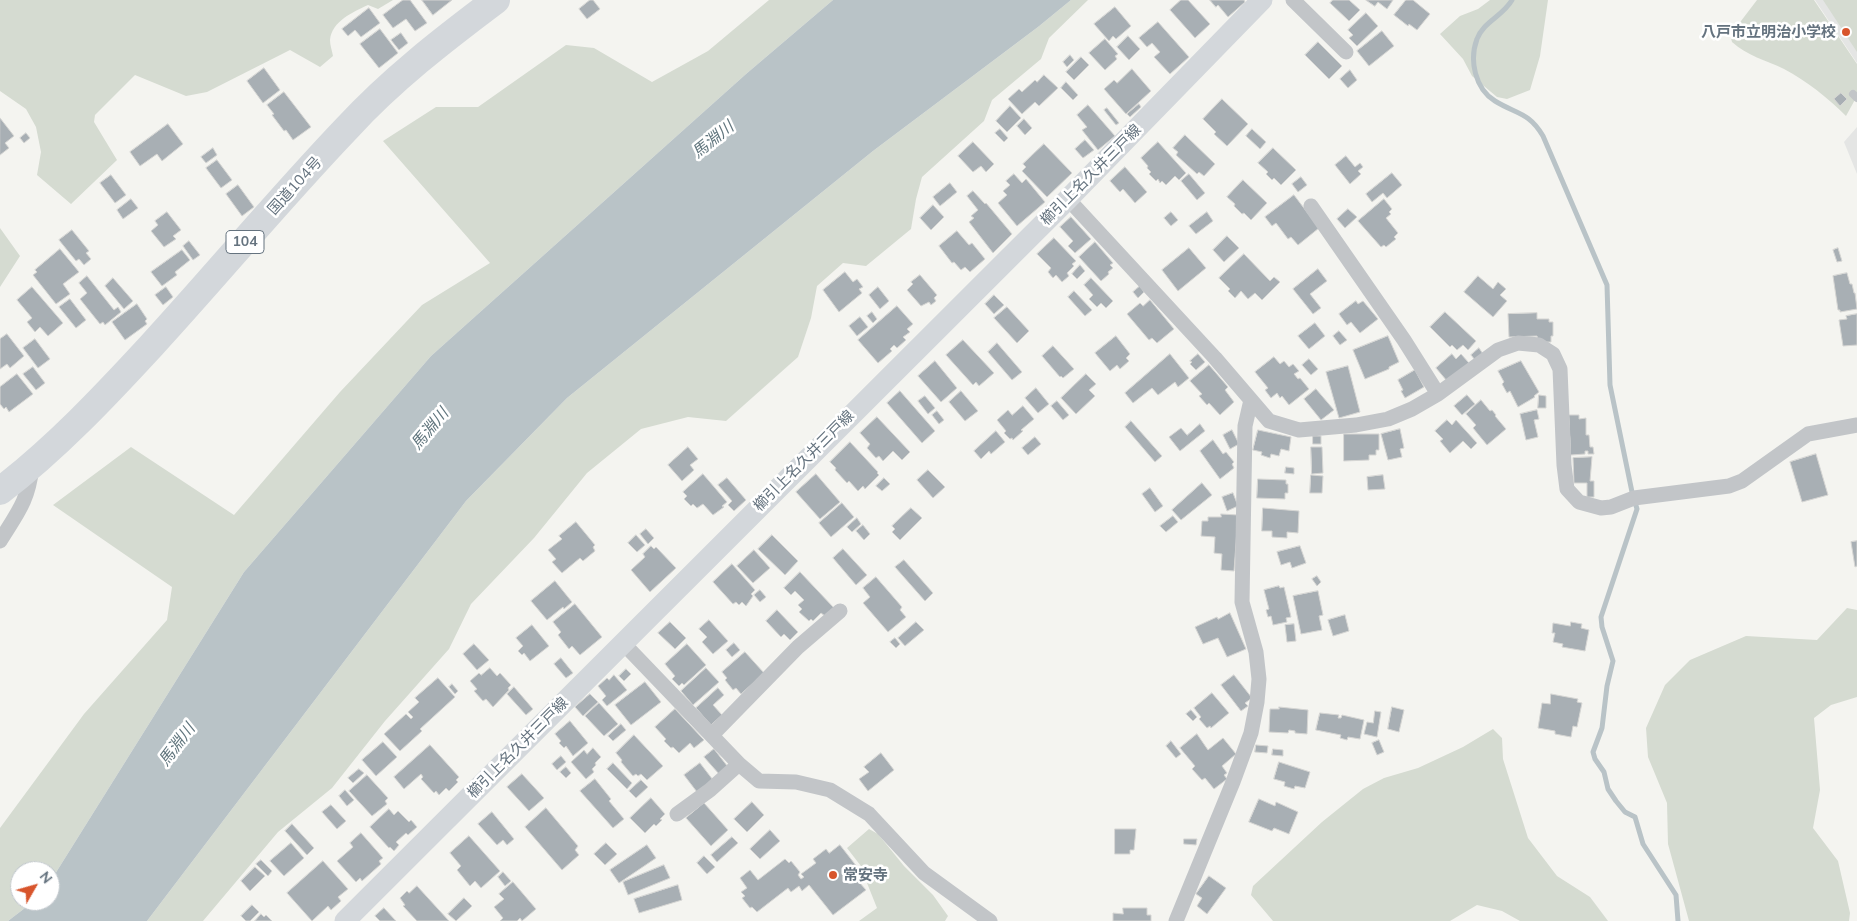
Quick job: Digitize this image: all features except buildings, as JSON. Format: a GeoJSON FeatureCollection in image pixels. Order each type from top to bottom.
{"type":"FeatureCollection","features":[{"type":"Feature","properties":{"kind":"highway","name":"国道104号"},"geometry":{"type":"LineString","coordinates":[[0,491],[32,467],[108,393],[347,127],[394,81],[496,0]]}},
{"type":"Feature","properties":{"kind":"main road","name":"櫛引上名久井三戸線"},"geometry":{"type":"LineString","coordinates":[[345,921],[1068,198],[1262,0]]}},
{"type":"Feature","properties":{"kind":"street"},"geometry":{"type":"LineString","coordinates":[[1293,0],[1346,52]]}},
{"type":"Feature","properties":{"kind":"street"},"geometry":{"type":"LineString","coordinates":[[1068,198],[1208,350],[1269,420],[1299,430],[1356,425],[1388,419],[1412,409],[1438,394],[1498,350],[1518,343],[1539,345],[1553,354],[1560,369],[1564,465],[1567,489],[1579,502],[1601,508],[1610,507],[1634,498],[1729,486],[1742,481],[1808,434],[1857,425]]}},
{"type":"Feature","properties":{"kind":"street"},"geometry":{"type":"LineString","coordinates":[[1311,206],[1404,340],[1438,394]]}},
{"type":"Feature","properties":{"kind":"street"},"geometry":{"type":"LineString","coordinates":[[1176,921],[1233,782],[1251,733],[1257,702],[1256,652],[1242,602],[1244,426],[1251,400]]}},
{"type":"Feature","properties":{"kind":"street"},"geometry":{"type":"LineString","coordinates":[[0,541],[26,500],[32,467]]}},
{"type":"Feature","properties":{"kind":"street"},"geometry":{"type":"LineString","coordinates":[[712,736],[798,646],[840,612]]}},
{"type":"Feature","properties":{"kind":"street"},"geometry":{"type":"LineString","coordinates":[[622,643],[738,764],[758,781],[796,782],[830,790],[869,814],[924,873],[990,921]]}},
{"type":"Feature","properties":{"kind":"street"},"geometry":{"type":"LineString","coordinates":[[677,814],[710,790],[738,764]]}},
{"type":"Feature","properties":{"kind":"shaded area"},"geometry":{"type":"Polygon","coordinates":[[[0,0],[393,0],[378,9],[368,5],[339,22],[330,40],[333,56],[320,67],[290,50],[207,92],[186,96],[135,75],[95,115],[94,122],[117,160],[71,204],[37,175],[41,152],[36,127],[26,109],[0,91],[0,0]]]}},
{"type":"Feature","properties":{"kind":"shaded area"},"geometry":{"type":"Polygon","coordinates":[[[769,0],[833,0],[746,74],[431,356],[244,572],[60,866],[60,861],[10,861],[10,911],[21,911],[8,921],[0,921],[0,828],[84,714],[167,620],[172,587],[53,505],[131,447],[234,515],[340,392],[422,305],[490,263],[383,141],[436,107],[478,107],[566,45],[594,48],[652,82],[708,51],[769,0]]]}},
{"type":"Feature","properties":{"kind":"shaded area"},"geometry":{"type":"Polygon","coordinates":[[[1071,0],[1088,0],[1049,38],[1041,59],[992,100],[984,121],[922,177],[911,229],[866,266],[843,263],[817,286],[811,318],[798,357],[726,421],[688,417],[641,429],[587,473],[534,538],[471,604],[449,649],[385,721],[332,788],[278,832],[203,921],[147,921],[466,501],[567,398],[873,151],[1071,0]]]}},
{"type":"Feature","properties":{"kind":"shaded area"},"geometry":{"type":"Polygon","coordinates":[[[1490,0],[1548,0],[1540,56],[1530,90],[1507,99],[1497,97],[1472,76],[1463,59],[1440,34],[1460,16],[1478,9],[1490,0]]]}},
{"type":"Feature","properties":{"kind":"shaded area"},"geometry":{"type":"Polygon","coordinates":[[[1757,0],[1814,0],[1857,64],[1857,96],[1846,116],[1809,84],[1784,69],[1750,54],[1732,42],[1731,38],[1741,21],[1757,0]]]}},
{"type":"Feature","properties":{"kind":"shaded area","name":"八戸市立明治小学校"},"geometry":{"type":"Polygon","coordinates":[[[1815,0],[1857,0],[1857,63],[1815,0]]]}},
{"type":"Feature","properties":{"kind":"shaded area","name":"八戸市立明治小学校"},"geometry":{"type":"Polygon","coordinates":[[[1823,0],[1857,0],[1857,52],[1823,0]]]}},
{"type":"Feature","properties":{"kind":"shaded area"},"geometry":{"type":"Polygon","coordinates":[[[1857,127],[1857,174],[1844,142],[1857,127]]]}},
{"type":"Feature","properties":{"kind":"shaded area"},"geometry":{"type":"Polygon","coordinates":[[[0,228],[20,256],[0,287],[0,228]]]}},
{"type":"Feature","properties":{"kind":"shaded area"},"geometry":{"type":"Polygon","coordinates":[[[1847,608],[1857,610],[1857,697],[1831,705],[1814,718],[1820,790],[1813,828],[1838,861],[1850,913],[1849,921],[1689,921],[1668,844],[1667,803],[1648,757],[1646,728],[1665,685],[1690,660],[1746,636],[1817,640],[1847,608]]]}},
{"type":"Feature","properties":{"kind":"shaded area"},"geometry":{"type":"Polygon","coordinates":[[[1493,729],[1502,738],[1503,759],[1528,838],[1557,876],[1590,897],[1608,921],[1520,921],[1502,911],[1477,905],[1450,921],[1273,921],[1251,895],[1253,886],[1322,822],[1363,789],[1384,778],[1418,768],[1463,747],[1493,729]]]}},
{"type":"Feature","properties":{"kind":"shaded area"},"geometry":{"type":"Polygon","coordinates":[[[869,829],[878,834],[904,866],[933,895],[948,916],[945,921],[859,921],[877,908],[864,870],[847,848],[869,829]]]}},
{"type":"Feature","properties":{"kind":"water","name":"馬淵川"},"geometry":{"type":"Polygon","coordinates":[[[833,0],[1071,0],[873,151],[567,398],[466,501],[147,921],[8,921],[21,911],[60,911],[60,866],[244,572],[431,356],[746,74],[833,0]]]}},
{"type":"Feature","properties":{"kind":"waterway"},"geometry":{"type":"LineString","coordinates":[[1512,0],[1504,10],[1488,23],[1477,39],[1474,65],[1478,82],[1488,96],[1522,114],[1538,128],[1607,285],[1610,385],[1637,509],[1601,617],[1602,627],[1613,661],[1607,686],[1602,728],[1593,752],[1595,759],[1604,772],[1608,789],[1625,812],[1635,817],[1643,844],[1676,895],[1678,921]]}},
{"type":"Feature","properties":{"kind":"place","name":"八戸市立明治小学校"},"geometry":{"type":"Point","coordinates":[1846,32]}},
{"type":"Feature","properties":{"kind":"place","name":"常安寺"},"geometry":{"type":"Point","coordinates":[833,875]}}]}
